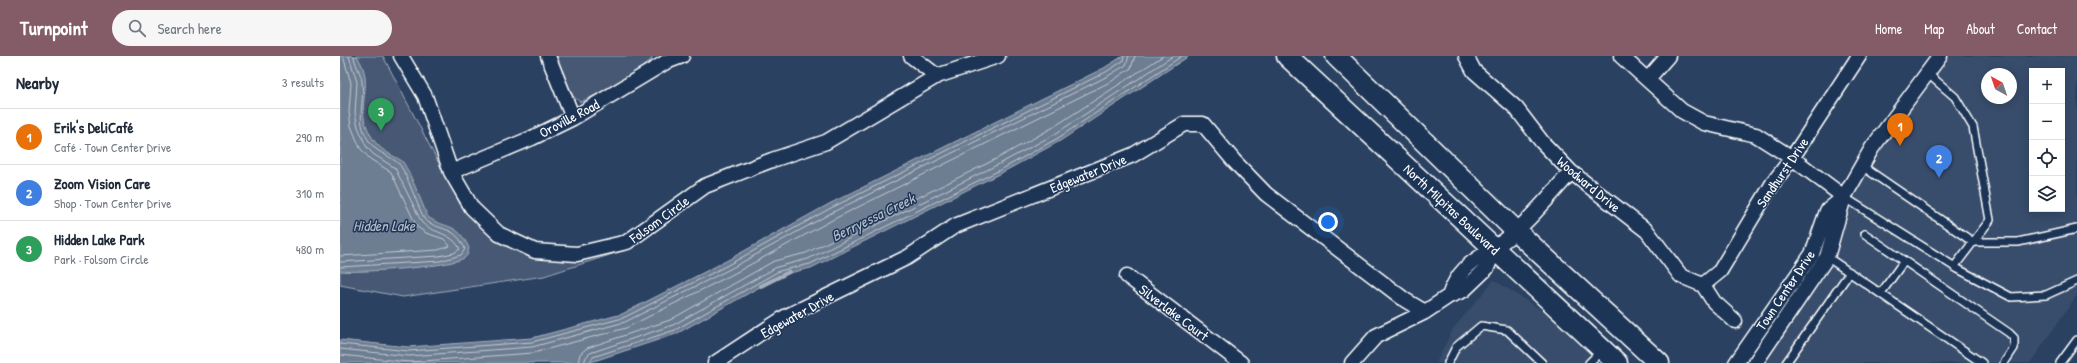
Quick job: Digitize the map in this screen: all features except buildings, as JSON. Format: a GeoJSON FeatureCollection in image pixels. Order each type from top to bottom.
{"type":"FeatureCollection","features":[{"type":"Feature","properties":{"kind":"main road","name":"North Milpitas Boulevard"},"geometry":{"type":"LineString","coordinates":[[1286,56],[1495,248],[1596,356],[1617,363]]}},
{"type":"Feature","properties":{"kind":"main road","name":"North Milpitas Boulevard"},"geometry":{"type":"LineString","coordinates":[[1336,56],[1516,231],[1659,363]]}},
{"type":"Feature","properties":{"kind":"street","name":"Folsom Circle"},"geometry":{"type":"LineString","coordinates":[[401,56],[425,96],[451,172],[472,208],[499,234],[535,250],[577,254],[627,242],[705,186],[772,160],[826,142],[937,76],[998,56]]}},
{"type":"Feature","properties":{"kind":"street"},"geometry":{"type":"LineString","coordinates":[[548,56],[573,118]]}},
{"type":"Feature","properties":{"kind":"street","name":"Oroville Road"},"geometry":{"type":"LineString","coordinates":[[451,172],[532,138],[573,118],[665,59],[682,56]]}},
{"type":"Feature","properties":{"kind":"street"},"geometry":{"type":"LineString","coordinates":[[911,56],[937,76]]}},
{"type":"Feature","properties":{"kind":"street","name":"Woodward Drive"},"geometry":{"type":"LineString","coordinates":[[1466,56],[1474,71],[1516,108],[1542,142],[1571,172],[1647,231],[1681,276],[1703,285]]}},
{"type":"Feature","properties":{"kind":"street"},"geometry":{"type":"LineString","coordinates":[[1621,56],[1682,111],[1704,123],[1756,135],[1792,158],[1844,197]]}},
{"type":"Feature","properties":{"kind":"street"},"geometry":{"type":"LineString","coordinates":[[1648,79],[1668,56]]}},
{"type":"Feature","properties":{"kind":"street","name":"Sandhurst Drive"},"geometry":{"type":"LineString","coordinates":[[1703,285],[1720,271],[1773,183],[1792,158],[1859,56]]}},
{"type":"Feature","properties":{"kind":"street","name":"Town Center Drive"},"geometry":{"type":"LineString","coordinates":[[1756,363],[1827,257],[1844,197],[1872,148],[1940,56]]}},
{"type":"Feature","properties":{"kind":"street","name":"Edgewater Drive"},"geometry":{"type":"LineString","coordinates":[[715,363],[785,317],[908,257],[955,226],[1134,155],[1184,124],[1203,124],[1234,161],[1266,194],[1405,300],[1425,312]]}},
{"type":"Feature","properties":{"kind":"street"},"geometry":{"type":"LineString","coordinates":[[1352,363],[1376,336],[1425,312],[1449,296],[1464,290],[1487,268],[1495,248],[1516,231],[1571,172]]}},
{"type":"Feature","properties":{"kind":"street","name":"Town Center Drive"},"geometry":{"type":"LineString","coordinates":[[1736,363],[1812,254],[1827,211],[1844,197]]}},
{"type":"Feature","properties":{"kind":"street","name":"Silverlake Court"},"geometry":{"type":"LineString","coordinates":[[1127,276],[1241,363]]}},
{"type":"Feature","properties":{"kind":"street"},"geometry":{"type":"LineString","coordinates":[[1703,285],[1714,302],[1735,321]]}},
{"type":"Feature","properties":{"kind":"lane"},"geometry":{"type":"LineString","coordinates":[[1928,73],[1955,96],[1974,127],[1990,220],[1954,267]]}},
{"type":"Feature","properties":{"kind":"lane"},"geometry":{"type":"LineString","coordinates":[[1862,166],[1973,242],[2018,242],[2077,229]]}},
{"type":"Feature","properties":{"kind":"lane"},"geometry":{"type":"LineString","coordinates":[[1844,197],[1954,267],[2011,297],[2046,295],[2077,281]]}},
{"type":"Feature","properties":{"kind":"lane"},"geometry":{"type":"LineString","coordinates":[[1865,234],[2014,338],[2014,348],[2004,363]]}},
{"type":"Feature","properties":{"kind":"lane"},"geometry":{"type":"LineString","coordinates":[[1827,257],[1982,363]]}},
{"type":"Feature","properties":{"kind":"lane"},"geometry":{"type":"LineString","coordinates":[[1881,293],[1904,261]]}},
{"type":"Feature","properties":{"kind":"lane"},"geometry":{"type":"LineString","coordinates":[[1786,363],[1850,272]]}},
{"type":"Feature","properties":{"kind":"lane"},"geometry":{"type":"LineString","coordinates":[[1448,363],[1456,347],[1481,326],[1507,330],[1542,363]]}},
{"type":"Feature","properties":{"kind":"lane"},"geometry":{"type":"LineString","coordinates":[[2060,363],[2077,340]]}},
{"type":"Feature","properties":{"kind":"shaded area"},"geometry":{"type":"Polygon","coordinates":[[[340,56],[383,56],[461,206],[486,231],[527,254],[573,261],[619,252],[544,276],[403,297],[340,285],[340,56]]]}},
{"type":"Feature","properties":{"kind":"shaded area"},"geometry":{"type":"Polygon","coordinates":[[[556,56],[652,56],[652,59],[618,84],[580,102],[569,93],[556,56]]]}},
{"type":"Feature","properties":{"kind":"shaded area"},"geometry":{"type":"Polygon","coordinates":[[[1940,56],[2077,56],[2077,295],[2030,363],[1755,363],[1827,257],[1844,197],[1940,56]]]}},
{"type":"Feature","properties":{"kind":"shaded area"},"geometry":{"type":"Polygon","coordinates":[[[1494,280],[1603,350],[1617,363],[1436,363],[1453,329],[1494,280]]]}},
{"type":"Feature","properties":{"kind":"water","name":"Hidden Lake"},"geometry":{"type":"Polygon","coordinates":[[[340,56],[357,56],[362,66],[365,75],[364,116],[366,125],[372,137],[380,147],[402,161],[405,165],[428,217],[434,221],[451,227],[465,239],[469,248],[468,254],[465,257],[455,261],[424,267],[340,271],[340,56]]]}},
{"type":"Feature","properties":{"kind":"water"},"geometry":{"type":"Polygon","coordinates":[[[1123,56],[1189,56],[1060,141],[1005,171],[811,268],[781,275],[676,334],[588,363],[340,363],[340,340],[408,347],[532,338],[622,314],[726,261],[829,204],[1104,68],[1123,56]]]}},
{"type":"Feature","properties":{"kind":"waterway","name":"Berryessa Creek"},"geometry":{"type":"LineString","coordinates":[[761,286],[789,272]]}},
{"type":"Feature","properties":{"kind":"place","name":"Hidden Lake Park"},"geometry":{"type":"Point","coordinates":[381,131]}},
{"type":"Feature","properties":{"kind":"place","name":"Erik's DeliCafé"},"geometry":{"type":"Point","coordinates":[1900,146]}},
{"type":"Feature","properties":{"kind":"place","name":"Zoom Vision Care"},"geometry":{"type":"Point","coordinates":[1939,178]}}]}
